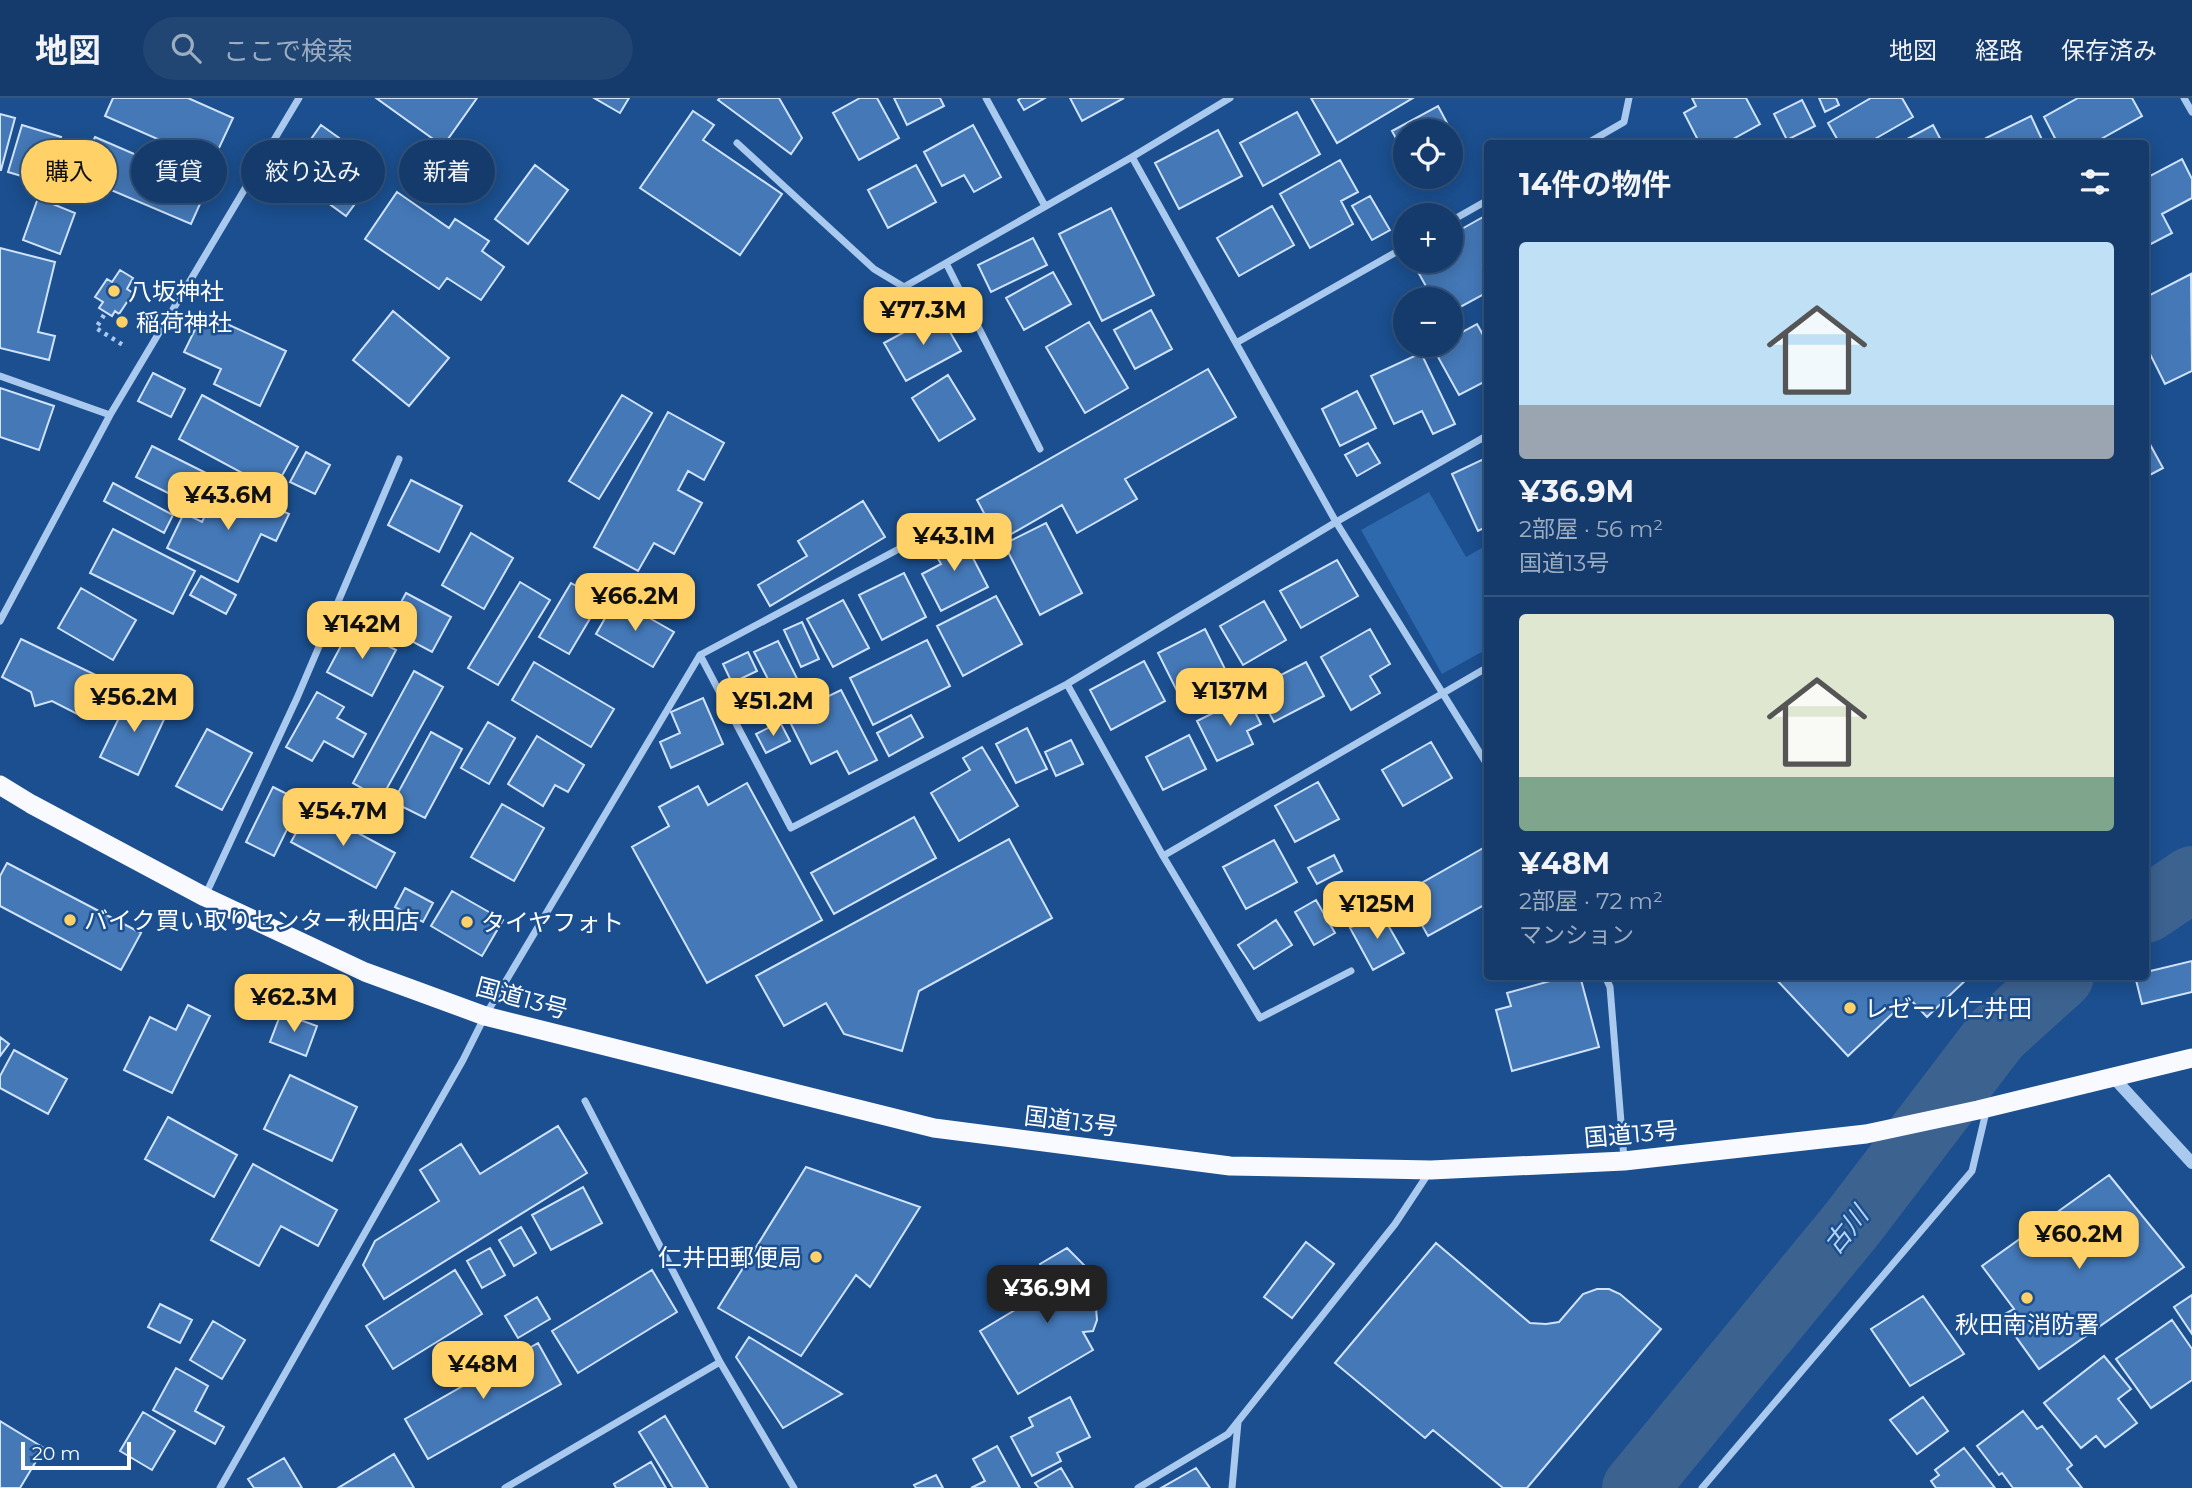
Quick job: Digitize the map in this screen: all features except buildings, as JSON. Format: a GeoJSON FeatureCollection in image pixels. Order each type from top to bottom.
{"type":"FeatureCollection","features":[{"type":"Feature","properties":{"kind":"highway","name":"国道13号"},"geometry":{"type":"LineString","coordinates":[[0,785],[43,811],[205,897],[365,972],[485,1016],[934,1128],[1230,1166],[1431,1170],[1624,1161],[1866,1134],[2192,1058]]}},
{"type":"Feature","properties":{"kind":"street"},"geometry":{"type":"LineString","coordinates":[[0,621],[110,415],[299,98]]}},
{"type":"Feature","properties":{"kind":"street"},"geometry":{"type":"LineString","coordinates":[[986,98],[1045,206]]}},
{"type":"Feature","properties":{"kind":"street"},"geometry":{"type":"LineString","coordinates":[[737,143],[874,269],[904,287],[1230,98]]}},
{"type":"Feature","properties":{"kind":"street"},"geometry":{"type":"LineString","coordinates":[[1593,140],[1624,122],[1629,98]]}},
{"type":"Feature","properties":{"kind":"street"},"geometry":{"type":"LineString","coordinates":[[2184,98],[2192,112]]}},
{"type":"Feature","properties":{"kind":"street"},"geometry":{"type":"LineString","coordinates":[[1132,157],[1336,522],[1484,760]]}},
{"type":"Feature","properties":{"kind":"street"},"geometry":{"type":"LineString","coordinates":[[1463,214],[1484,202]]}},
{"type":"Feature","properties":{"kind":"street"},"geometry":{"type":"LineString","coordinates":[[1236,343],[1393,254]]}},
{"type":"Feature","properties":{"kind":"street"},"geometry":{"type":"LineString","coordinates":[[946,263],[1040,449]]}},
{"type":"Feature","properties":{"kind":"street"},"geometry":{"type":"LineString","coordinates":[[0,376],[110,415]]}},
{"type":"Feature","properties":{"kind":"street"},"geometry":{"type":"LineString","coordinates":[[700,655],[791,828],[1067,684],[1336,522],[1484,437]]}},
{"type":"Feature","properties":{"kind":"street"},"geometry":{"type":"LineString","coordinates":[[205,897],[297,698],[398,459]]}},
{"type":"Feature","properties":{"kind":"street"},"geometry":{"type":"LineString","coordinates":[[220,1488],[463,1060],[485,1016],[700,655],[955,519]]}},
{"type":"Feature","properties":{"kind":"street"},"geometry":{"type":"LineString","coordinates":[[1163,856],[1484,669]]}},
{"type":"Feature","properties":{"kind":"street"},"geometry":{"type":"LineString","coordinates":[[1067,684],[1163,856],[1260,1018],[1351,971]]}},
{"type":"Feature","properties":{"kind":"street"},"geometry":{"type":"LineString","coordinates":[[1607,980],[1610,987],[1624,1161]]}},
{"type":"Feature","properties":{"kind":"street"},"geometry":{"type":"LineString","coordinates":[[2113,1077],[2192,1163]]}},
{"type":"Feature","properties":{"kind":"street"},"geometry":{"type":"LineString","coordinates":[[585,1101],[720,1362],[794,1488]]}},
{"type":"Feature","properties":{"kind":"street"},"geometry":{"type":"LineString","coordinates":[[1702,1488],[1972,1171],[1982,1109]]}},
{"type":"Feature","properties":{"kind":"street"},"geometry":{"type":"LineString","coordinates":[[1138,1488],[1228,1434],[1395,1224],[1431,1170]]}},
{"type":"Feature","properties":{"kind":"street"},"geometry":{"type":"LineString","coordinates":[[505,1488],[720,1362]]}},
{"type":"Feature","properties":{"kind":"street"},"geometry":{"type":"LineString","coordinates":[[1232,1488],[1238,1422]]}},
{"type":"Feature","properties":{"kind":"path"},"geometry":{"type":"LineString","coordinates":[[104,315],[96,328],[145,359]]}},
{"type":"Feature","properties":{"kind":"shaded area"},"geometry":{"type":"Polygon","coordinates":[[[1429,492],[1466,557],[1484,547],[1484,651],[1442,674],[1361,530],[1429,492]]]}},
{"type":"Feature","properties":{"kind":"waterway","name":"古川"},"geometry":{"type":"LineString","coordinates":[[2149,908],[2192,879]]}},
{"type":"Feature","properties":{"kind":"waterway","name":"古川"},"geometry":{"type":"LineString","coordinates":[[1635,1488],[1852,1224],[1997,1034],[2057,980]]}},
{"type":"Feature","properties":{"kind":"place","name":"八坂神社"},"geometry":{"type":"Point","coordinates":[114,291]}},
{"type":"Feature","properties":{"kind":"place","name":"稲荷神社"},"geometry":{"type":"Point","coordinates":[122,322]}},
{"type":"Feature","properties":{"kind":"place","name":"バイク買い取りセンター秋田店"},"geometry":{"type":"Point","coordinates":[70,920]}},
{"type":"Feature","properties":{"kind":"place","name":"タイヤフォト"},"geometry":{"type":"Point","coordinates":[467,922]}},
{"type":"Feature","properties":{"kind":"place","name":"レゼール仁井田"},"geometry":{"type":"Point","coordinates":[1850,1008]}},
{"type":"Feature","properties":{"kind":"place","name":"仁井田郵便局"},"geometry":{"type":"Point","coordinates":[816,1257]}},
{"type":"Feature","properties":{"kind":"place","name":"秋田南消防署"},"geometry":{"type":"Point","coordinates":[2027,1298]}}]}
